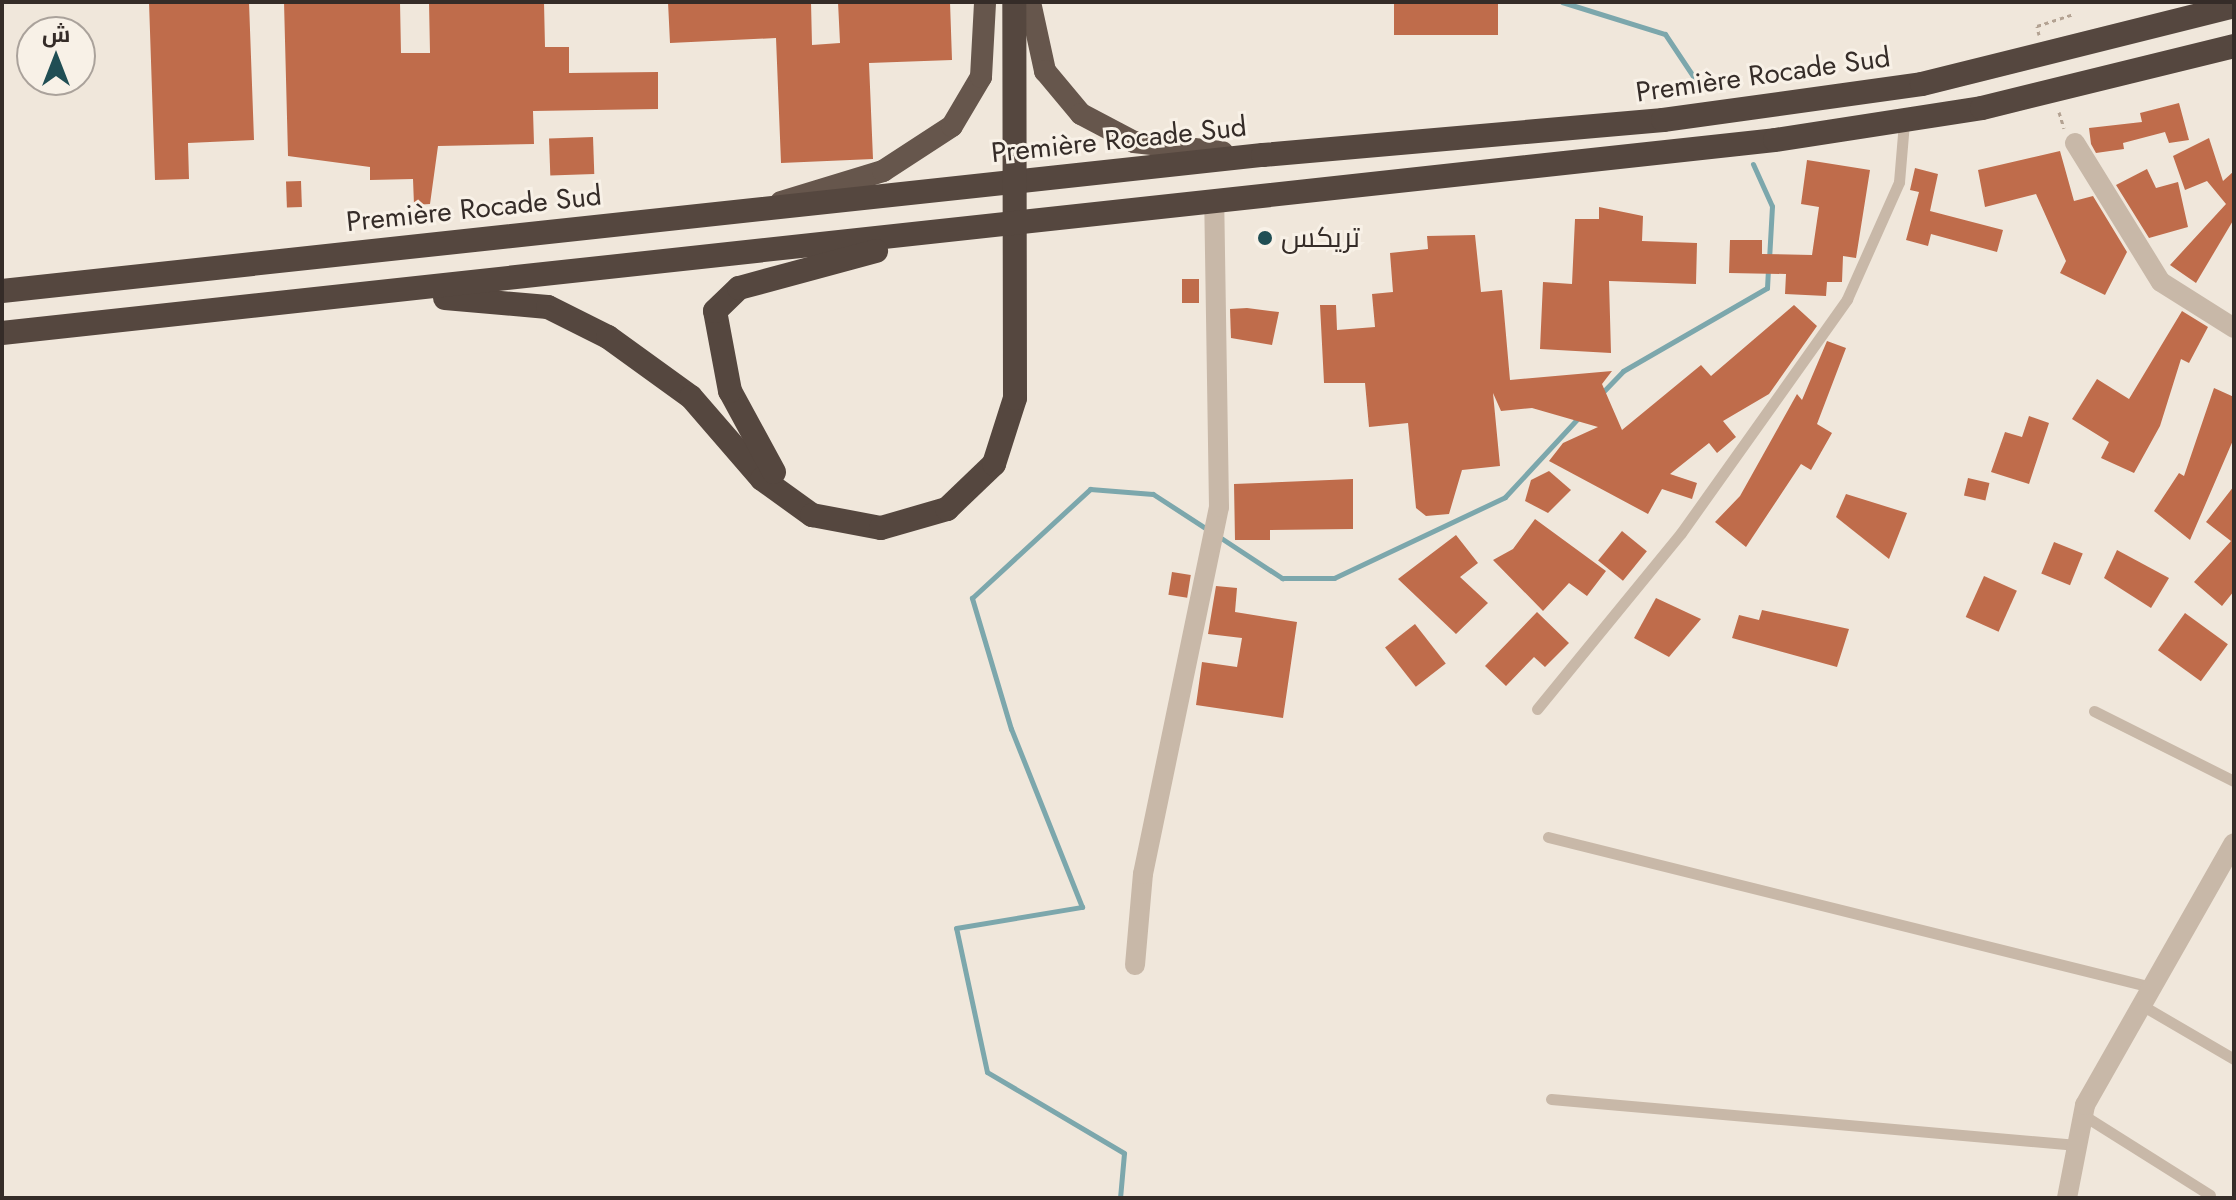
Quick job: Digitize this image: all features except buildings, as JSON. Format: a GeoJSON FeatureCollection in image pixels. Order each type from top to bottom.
{"type":"FeatureCollection","features":[{"type":"Feature","properties":{"kind":"highway"},"geometry":{"type":"LineString","coordinates":[[766,208],[883,171],[941,137],[981,77],[985,2]]}},
{"type":"Feature","properties":{"kind":"highway"},"geometry":{"type":"LineString","coordinates":[[339,296],[548,307],[664,375],[794,505],[829,521],[881,528],[947,509],[994,464],[1015,398],[1003,2]]}},
{"type":"Feature","properties":{"kind":"highway"},"geometry":{"type":"LineString","coordinates":[[924,235],[739,288],[719,303],[714,327],[730,391],[754,442],[791,491],[832,512],[881,519],[928,508],[967,482],[1002,416],[1013,304],[1014,2]]}},
{"type":"Feature","properties":{"kind":"highway"},"geometry":{"type":"LineString","coordinates":[[1030,2],[1045,71],[1096,124],[1151,146],[1263,155]]}},
{"type":"Feature","properties":{"kind":"highway","name":"Première Rocade Sud"},"geometry":{"type":"LineString","coordinates":[[2,291],[1263,155],[1663,120],[1922,84],[2234,6]]}},
{"type":"Feature","properties":{"kind":"highway"},"geometry":{"type":"LineString","coordinates":[[2,333],[924,235],[1904,122],[2067,91],[2234,46]]}},
{"type":"Feature","properties":{"kind":"street"},"geometry":{"type":"LineString","coordinates":[[2075,143],[2161,282],[2234,328]]}},
{"type":"Feature","properties":{"kind":"street"},"geometry":{"type":"LineString","coordinates":[[1135,965],[1143,874],[1207,550],[1219,507],[1214,202]]}},
{"type":"Feature","properties":{"kind":"street"},"geometry":{"type":"LineString","coordinates":[[2070,1196],[2083,1115],[2142,994],[2234,843]]}},
{"type":"Feature","properties":{"kind":"lane"},"geometry":{"type":"LineString","coordinates":[[1537,709],[1681,533],[1847,299],[1899,182],[1904,122]]}},
{"type":"Feature","properties":{"kind":"lane"},"geometry":{"type":"LineString","coordinates":[[2094,711],[2234,781]]}},
{"type":"Feature","properties":{"kind":"lane"},"geometry":{"type":"LineString","coordinates":[[1548,837],[2142,994],[2234,1059]]}},
{"type":"Feature","properties":{"kind":"lane"},"geometry":{"type":"LineString","coordinates":[[1551,1099],[2077,1145]]}},
{"type":"Feature","properties":{"kind":"lane"},"geometry":{"type":"LineString","coordinates":[[2083,1115],[2210,1195]]}},
{"type":"Feature","properties":{"kind":"path"},"geometry":{"type":"LineString","coordinates":[[2037,26],[2074,14]]}},
{"type":"Feature","properties":{"kind":"waterway"},"geometry":{"type":"LineString","coordinates":[[1562,2],[1665,34],[1699,85]]}},
{"type":"Feature","properties":{"kind":"waterway"},"geometry":{"type":"LineString","coordinates":[[1753,164],[1772,206],[1769,260]]}},
{"type":"Feature","properties":{"kind":"waterway"},"geometry":{"type":"LineString","coordinates":[[1600,395],[1623,371],[1767,288],[1768,270]]}},
{"type":"Feature","properties":{"kind":"waterway"},"geometry":{"type":"LineString","coordinates":[[1218,536],[1282,578],[1334,578],[1505,497],[1579,417]]}},
{"type":"Feature","properties":{"kind":"waterway"},"geometry":{"type":"LineString","coordinates":[[1120,1198],[1124,1153],[987,1072],[956,928],[1082,907],[1011,729],[972,598],[1090,489],[1153,494],[1210,531]]}},
{"type":"Feature","properties":{"kind":"place","name":"تريكس"},"geometry":{"type":"Point","coordinates":[1265,238]}}]}
